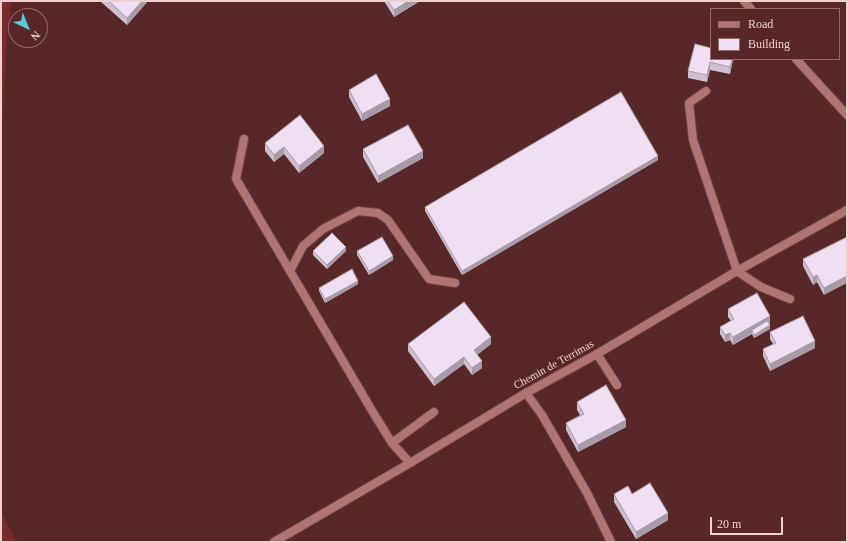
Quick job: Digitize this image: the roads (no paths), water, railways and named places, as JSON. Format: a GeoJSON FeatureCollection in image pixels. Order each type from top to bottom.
{"type":"FeatureCollection","features":[{"type":"Feature","properties":{"kind":"street"},"geometry":{"type":"LineString","coordinates":[[797,60],[847,115]]}},
{"type":"Feature","properties":{"kind":"street"},"geometry":{"type":"LineString","coordinates":[[706,91],[689,103],[693,140],[737,271],[761,287],[790,299]]}},
{"type":"Feature","properties":{"kind":"street"},"geometry":{"type":"LineString","coordinates":[[244,139],[236,179],[374,414],[392,443],[410,463]]}},
{"type":"Feature","properties":{"kind":"street","name":"Chemin de Terrimas"},"geometry":{"type":"LineString","coordinates":[[274,542],[410,463],[526,393],[597,354],[737,271],[847,210]]}},
{"type":"Feature","properties":{"kind":"street"},"geometry":{"type":"LineString","coordinates":[[290,271],[303,246],[323,229],[358,211],[378,213],[388,220],[429,279],[455,283]]}},
{"type":"Feature","properties":{"kind":"street"},"geometry":{"type":"LineString","coordinates":[[597,354],[617,385]]}},
{"type":"Feature","properties":{"kind":"street"},"geometry":{"type":"LineString","coordinates":[[526,393],[542,415],[583,487],[611,542]]}},
{"type":"Feature","properties":{"kind":"street"},"geometry":{"type":"LineString","coordinates":[[392,443],[434,412]]}}]}
